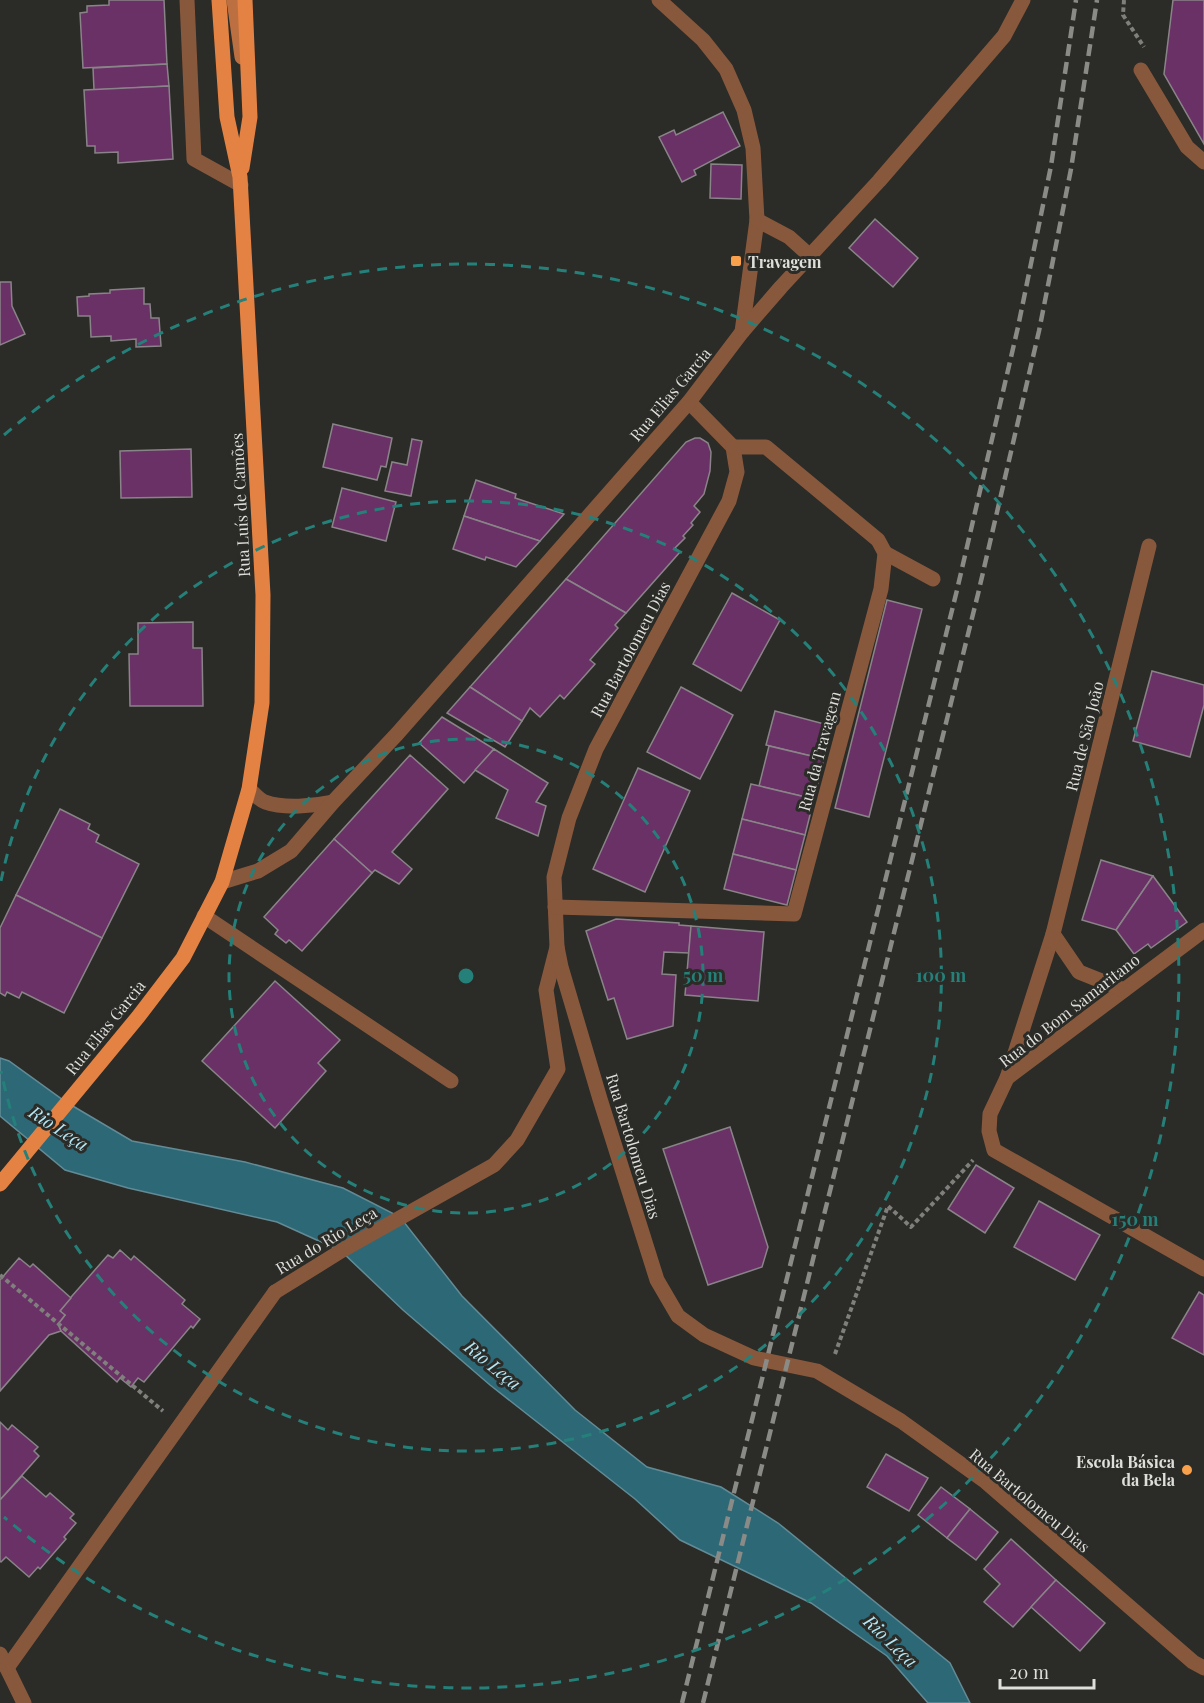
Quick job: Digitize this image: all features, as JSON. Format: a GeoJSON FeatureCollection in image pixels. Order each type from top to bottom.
{"type":"FeatureCollection","features":[{"type":"Feature","properties":{"kind":"main road","name":"Rua Luís de Camões"},"geometry":{"type":"LineString","coordinates":[[219,0],[227,117],[241,181],[263,595],[262,703],[249,789],[237,830]]}},
{"type":"Feature","properties":{"kind":"main road","name":"Rua Luís de Camões"},"geometry":{"type":"LineString","coordinates":[[241,181],[250,117],[245,0]]}},
{"type":"Feature","properties":{"kind":"main road","name":"Rua Elias Garcia"},"geometry":{"type":"LineString","coordinates":[[0,1184],[183,958],[222,882],[237,830]]}},
{"type":"Feature","properties":{"kind":"street"},"geometry":{"type":"LineString","coordinates":[[187,0],[194,159],[241,181]]}},
{"type":"Feature","properties":{"kind":"street"},"geometry":{"type":"LineString","coordinates":[[234,0],[250,117]]}},
{"type":"Feature","properties":{"kind":"street"},"geometry":{"type":"LineString","coordinates":[[659,0],[703,40],[726,69],[744,110],[753,148],[757,220],[742,332]]}},
{"type":"Feature","properties":{"kind":"street","name":"Rua Elias Garcia"},"geometry":{"type":"LineString","coordinates":[[222,882],[258,871],[291,850],[398,734],[689,402],[742,332],[809,255],[879,181],[1004,36],[1023,0]]}},
{"type":"Feature","properties":{"kind":"street"},"geometry":{"type":"LineString","coordinates":[[1141,70],[1187,147],[1204,162]]}},
{"type":"Feature","properties":{"kind":"street"},"geometry":{"type":"LineString","coordinates":[[757,220],[789,237],[809,255]]}},
{"type":"Feature","properties":{"kind":"street"},"geometry":{"type":"LineString","coordinates":[[689,402],[733,447],[766,447],[878,540],[885,553],[933,579]]}},
{"type":"Feature","properties":{"kind":"street","name":"Rua Bartolomeu Dias"},"geometry":{"type":"LineString","coordinates":[[733,447],[737,472],[729,501],[596,749],[569,818],[554,877],[557,947],[561,967],[657,1280],[678,1316],[704,1335],[754,1358],[817,1371],[901,1421],[986,1482],[1193,1662],[1204,1668]]}},
{"type":"Feature","properties":{"kind":"street","name":"Rua de São João"},"geometry":{"type":"LineString","coordinates":[[1007,1078],[1053,934],[1149,546]]}},
{"type":"Feature","properties":{"kind":"street","name":"Rua da Travagem"},"geometry":{"type":"LineString","coordinates":[[555,908],[794,914],[881,589],[885,553]]}},
{"type":"Feature","properties":{"kind":"street"},"geometry":{"type":"LineString","coordinates":[[249,789],[264,801],[289,806],[310,806],[333,802]]}},
{"type":"Feature","properties":{"kind":"street"},"geometry":{"type":"LineString","coordinates":[[204,916],[451,1081]]}},
{"type":"Feature","properties":{"kind":"street","name":"Rua do Bom Samaritano"},"geometry":{"type":"LineString","coordinates":[[989,1131],[990,1114],[1007,1078],[1204,930]]}},
{"type":"Feature","properties":{"kind":"street"},"geometry":{"type":"LineString","coordinates":[[1053,934],[1079,972],[1124,990]]}},
{"type":"Feature","properties":{"kind":"street","name":"Rua do Rio Leça"},"geometry":{"type":"LineString","coordinates":[[3,1661],[180,1426],[275,1292],[341,1251],[494,1165],[517,1140],[558,1069],[546,990],[557,947]]}},
{"type":"Feature","properties":{"kind":"street"},"geometry":{"type":"LineString","coordinates":[[989,1131],[994,1150],[1204,1269]]}},
{"type":"Feature","properties":{"kind":"street"},"geometry":{"type":"LineString","coordinates":[[3,1661],[24,1703]]}},
{"type":"Feature","properties":{"kind":"path"},"geometry":{"type":"LineString","coordinates":[[1124,0],[1123,15],[1146,51],[1141,70]]}},
{"type":"Feature","properties":{"kind":"path"},"geometry":{"type":"LineString","coordinates":[[827,1377],[888,1206],[911,1227],[975,1158],[989,1131]]}},
{"type":"Feature","properties":{"kind":"path"},"geometry":{"type":"LineString","coordinates":[[0,1275],[180,1426]]}},
{"type":"Feature","properties":{"kind":"water","name":"Rio Leça"},"geometry":{"type":"Polygon","coordinates":[[[0,1058],[9,1061],[66,1102],[132,1141],[245,1162],[343,1188],[400,1217],[462,1296],[575,1410],[647,1467],[721,1487],[778,1523],[950,1663],[970,1703],[928,1703],[887,1656],[811,1603],[680,1540],[635,1499],[490,1385],[403,1310],[341,1251],[277,1222],[128,1188],[65,1170],[0,1116],[0,1058]]]}},
{"type":"Feature","properties":{"kind":"building"},"geometry":{"type":"Polygon","coordinates":[[[109,0],[164,0],[167,64],[83,68],[80,13],[87,12],[87,6],[109,5],[109,0]]]}},
{"type":"Feature","properties":{"kind":"building"},"geometry":{"type":"Polygon","coordinates":[[[1173,0],[1204,0],[1204,144],[1164,74],[1173,0]]]}},
{"type":"Feature","properties":{"kind":"building"},"geometry":{"type":"Polygon","coordinates":[[[167,64],[169,86],[94,90],[93,68],[167,64]]]}},
{"type":"Feature","properties":{"kind":"building"},"geometry":{"type":"Polygon","coordinates":[[[169,86],[173,159],[118,163],[118,152],[95,153],[95,146],[87,146],[84,90],[169,86]]]}},
{"type":"Feature","properties":{"kind":"building"},"geometry":{"type":"Polygon","coordinates":[[[723,112],[740,146],[694,170],[696,175],[682,182],[659,137],[674,130],[676,135],[723,112]]]}},
{"type":"Feature","properties":{"kind":"building"},"geometry":{"type":"Polygon","coordinates":[[[711,164],[742,165],[741,199],[710,198],[711,164]]]}},
{"type":"Feature","properties":{"kind":"building"},"geometry":{"type":"Polygon","coordinates":[[[875,219],[918,258],[893,287],[849,248],[875,219]]]}},
{"type":"Feature","properties":{"kind":"building"},"geometry":{"type":"Polygon","coordinates":[[[0,282],[11,282],[12,306],[25,334],[0,345],[0,282]]]}},
{"type":"Feature","properties":{"kind":"building"},"geometry":{"type":"Polygon","coordinates":[[[144,288],[144,304],[150,304],[151,318],[159,318],[161,346],[136,347],[136,339],[111,341],[111,336],[91,337],[90,316],[78,316],[77,297],[110,293],[110,290],[144,288]]]}},
{"type":"Feature","properties":{"kind":"building"},"geometry":{"type":"Polygon","coordinates":[[[333,424],[392,438],[386,467],[381,466],[377,480],[323,467],[333,424]]]}},
{"type":"Feature","properties":{"kind":"building"},"geometry":{"type":"Polygon","coordinates":[[[695,438],[708,443],[711,452],[710,471],[704,494],[694,506],[700,512],[691,523],[693,525],[683,536],[685,538],[675,548],[680,552],[626,613],[566,579],[686,442],[695,438]]]}},
{"type":"Feature","properties":{"kind":"building"},"geometry":{"type":"Polygon","coordinates":[[[412,439],[422,441],[411,496],[385,491],[392,462],[407,465],[412,439]]]}},
{"type":"Feature","properties":{"kind":"building"},"geometry":{"type":"Polygon","coordinates":[[[191,449],[192,497],[121,498],[120,451],[191,449]]]}},
{"type":"Feature","properties":{"kind":"building"},"geometry":{"type":"Polygon","coordinates":[[[476,480],[516,494],[515,498],[564,514],[540,541],[464,516],[476,480]]]}},
{"type":"Feature","properties":{"kind":"building"},"geometry":{"type":"Polygon","coordinates":[[[342,488],[396,502],[386,541],[332,527],[342,488]]]}},
{"type":"Feature","properties":{"kind":"building"},"geometry":{"type":"Polygon","coordinates":[[[464,516],[540,541],[516,567],[486,557],[485,560],[453,549],[464,516]]]}},
{"type":"Feature","properties":{"kind":"building"},"geometry":{"type":"Polygon","coordinates":[[[566,579],[626,613],[615,625],[618,628],[590,660],[595,664],[564,699],[560,695],[540,717],[530,708],[522,721],[470,687],[566,579]]]}},
{"type":"Feature","properties":{"kind":"building"},"geometry":{"type":"Polygon","coordinates":[[[732,593],[780,620],[741,691],[693,664],[732,593]]]}},
{"type":"Feature","properties":{"kind":"building"},"geometry":{"type":"Polygon","coordinates":[[[887,600],[922,609],[869,817],[835,808],[887,600]]]}},
{"type":"Feature","properties":{"kind":"building"},"geometry":{"type":"Polygon","coordinates":[[[193,622],[193,648],[202,648],[203,706],[130,706],[129,654],[138,654],[138,623],[193,622]]]}},
{"type":"Feature","properties":{"kind":"building"},"geometry":{"type":"Polygon","coordinates":[[[1152,671],[1204,685],[1204,705],[1190,757],[1133,741],[1152,671]]]}},
{"type":"Feature","properties":{"kind":"building"},"geometry":{"type":"Polygon","coordinates":[[[470,687],[522,721],[505,747],[447,713],[470,687]]]}},
{"type":"Feature","properties":{"kind":"building"},"geometry":{"type":"Polygon","coordinates":[[[681,687],[733,715],[700,779],[647,752],[681,687]]]}},
{"type":"Feature","properties":{"kind":"building"},"geometry":{"type":"Polygon","coordinates":[[[775,711],[832,726],[824,759],[766,745],[775,711]]]}},
{"type":"Feature","properties":{"kind":"building"},"geometry":{"type":"Polygon","coordinates":[[[442,717],[494,749],[464,783],[419,743],[442,717]]]}},
{"type":"Feature","properties":{"kind":"building"},"geometry":{"type":"Polygon","coordinates":[[[769,746],[824,759],[814,799],[759,786],[769,746]]]}},
{"type":"Feature","properties":{"kind":"building"},"geometry":{"type":"Polygon","coordinates":[[[494,749],[548,783],[536,802],[546,806],[538,836],[496,818],[508,790],[475,770],[494,749]]]}},
{"type":"Feature","properties":{"kind":"building"},"geometry":{"type":"Polygon","coordinates":[[[410,755],[448,789],[392,852],[412,869],[399,884],[375,870],[372,873],[334,839],[410,755]]]}},
{"type":"Feature","properties":{"kind":"building"},"geometry":{"type":"Polygon","coordinates":[[[638,768],[690,791],[645,892],[593,869],[638,768]]]}},
{"type":"Feature","properties":{"kind":"building"},"geometry":{"type":"Polygon","coordinates":[[[751,784],[814,799],[805,835],[742,819],[751,784]]]}},
{"type":"Feature","properties":{"kind":"building"},"geometry":{"type":"Polygon","coordinates":[[[60,809],[90,824],[88,829],[99,835],[96,842],[139,864],[102,938],[16,895],[60,809]]]}},
{"type":"Feature","properties":{"kind":"building"},"geometry":{"type":"Polygon","coordinates":[[[742,819],[805,835],[796,870],[733,854],[742,819]]]}},
{"type":"Feature","properties":{"kind":"building"},"geometry":{"type":"Polygon","coordinates":[[[334,839],[372,873],[302,951],[289,940],[286,943],[275,934],[278,930],[264,917],[334,839]]]}},
{"type":"Feature","properties":{"kind":"building"},"geometry":{"type":"Polygon","coordinates":[[[733,854],[796,870],[787,905],[724,889],[733,854]]]}},
{"type":"Feature","properties":{"kind":"building"},"geometry":{"type":"Polygon","coordinates":[[[1101,860],[1153,876],[1116,930],[1082,920],[1101,860]]]}},
{"type":"Feature","properties":{"kind":"building"},"geometry":{"type":"Polygon","coordinates":[[[1153,876],[1187,922],[1151,948],[1148,944],[1134,954],[1116,930],[1153,876]]]}},
{"type":"Feature","properties":{"kind":"building"},"geometry":{"type":"Polygon","coordinates":[[[16,895],[102,938],[64,1013],[22,992],[19,998],[7,992],[5,996],[0,993],[0,928],[16,895]]]}},
{"type":"Feature","properties":{"kind":"building"},"geometry":{"type":"Polygon","coordinates":[[[616,919],[679,923],[679,925],[691,926],[689,953],[664,952],[662,974],[676,975],[673,1026],[627,1039],[614,998],[608,1000],[586,931],[616,919]]]}},
{"type":"Feature","properties":{"kind":"building"},"geometry":{"type":"Polygon","coordinates":[[[691,926],[764,932],[758,1001],[685,995],[691,926]]]}},
{"type":"Feature","properties":{"kind":"building"},"geometry":{"type":"Polygon","coordinates":[[[275,981],[340,1040],[318,1063],[326,1071],[275,1128],[202,1061],[275,981]]]}},
{"type":"Feature","properties":{"kind":"building"},"geometry":{"type":"Polygon","coordinates":[[[730,1127],[768,1247],[762,1267],[708,1285],[663,1149],[730,1127]]]}},
{"type":"Feature","properties":{"kind":"building"},"geometry":{"type":"Polygon","coordinates":[[[976,1165],[1014,1188],[985,1233],[948,1209],[976,1165]]]}},
{"type":"Feature","properties":{"kind":"building"},"geometry":{"type":"Polygon","coordinates":[[[1039,1201],[1100,1235],[1075,1280],[1014,1247],[1039,1201]]]}},
{"type":"Feature","properties":{"kind":"building"},"geometry":{"type":"Polygon","coordinates":[[[120,1250],[131,1260],[134,1256],[185,1300],[182,1304],[200,1319],[193,1328],[191,1326],[144,1382],[138,1378],[131,1387],[120,1378],[117,1382],[61,1331],[58,1324],[65,1315],[60,1311],[65,1304],[108,1255],[113,1258],[120,1250]]]}},
{"type":"Feature","properties":{"kind":"building"},"geometry":{"type":"Polygon","coordinates":[[[19,1258],[30,1267],[33,1264],[71,1298],[60,1311],[65,1315],[58,1324],[61,1331],[49,1335],[0,1391],[0,1280],[19,1258]]]}},
{"type":"Feature","properties":{"kind":"building"},"geometry":{"type":"Polygon","coordinates":[[[1199,1292],[1204,1295],[1204,1355],[1172,1338],[1199,1292]]]}},
{"type":"Feature","properties":{"kind":"building"},"geometry":{"type":"Polygon","coordinates":[[[0,1422],[8,1430],[12,1425],[38,1447],[34,1451],[39,1456],[0,1500],[0,1422]]]}},
{"type":"Feature","properties":{"kind":"building"},"geometry":{"type":"Polygon","coordinates":[[[886,1454],[928,1478],[909,1511],[867,1487],[886,1454]]]}},
{"type":"Feature","properties":{"kind":"building"},"geometry":{"type":"Polygon","coordinates":[[[22,1476],[46,1497],[50,1493],[74,1514],[70,1518],[76,1523],[64,1537],[66,1539],[40,1569],[38,1567],[29,1577],[6,1557],[0,1561],[0,1500],[22,1476]]]}},
{"type":"Feature","properties":{"kind":"building"},"geometry":{"type":"Polygon","coordinates":[[[941,1487],[970,1509],[947,1538],[918,1515],[941,1487]]]}},
{"type":"Feature","properties":{"kind":"building"},"geometry":{"type":"Polygon","coordinates":[[[970,1509],[998,1532],[976,1560],[947,1538],[970,1509]]]}},
{"type":"Feature","properties":{"kind":"building"},"geometry":{"type":"Polygon","coordinates":[[[1011,1539],[1056,1580],[1013,1627],[984,1602],[1000,1584],[984,1569],[1011,1539]]]}},
{"type":"Feature","properties":{"kind":"building"},"geometry":{"type":"Polygon","coordinates":[[[1056,1580],[1105,1623],[1080,1651],[1031,1607],[1056,1580]]]}},
{"type":"Feature","properties":{"kind":"railway"},"geometry":{"type":"LineString","coordinates":[[682,1703],[957,590],[1018,327],[1051,166],[1076,0]]}},
{"type":"Feature","properties":{"kind":"railway"},"geometry":{"type":"LineString","coordinates":[[703,1703],[978,594],[1039,331],[1071,169],[1097,0]]}},
{"type":"Feature","properties":{"kind":"place","name":"Travagem"},"geometry":{"type":"Point","coordinates":[736,261]}},
{"type":"Feature","properties":{"kind":"place","name":"Escola Básica da Bela"},"geometry":{"type":"Point","coordinates":[1187,1470]}}]}
